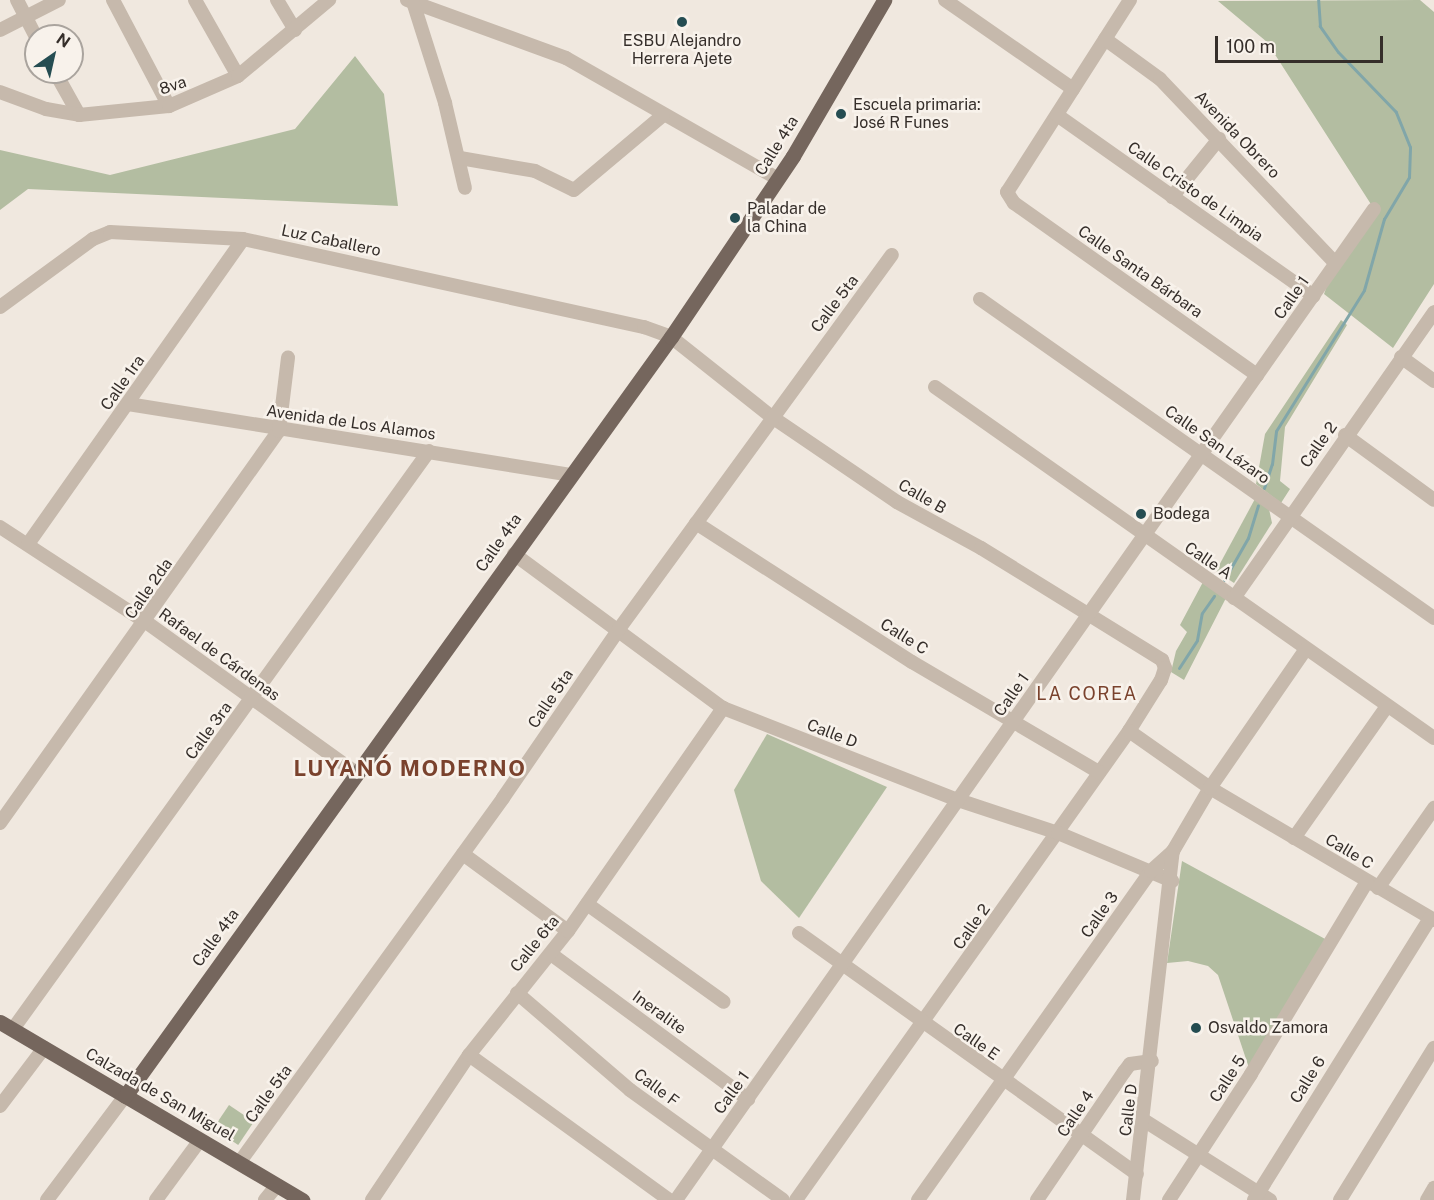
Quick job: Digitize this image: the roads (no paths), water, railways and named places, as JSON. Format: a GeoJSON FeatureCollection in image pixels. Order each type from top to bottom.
{"type":"FeatureCollection","features":[{"type":"Feature","properties":{"kind":"main road","name":"Calle 4ta"},"geometry":{"type":"LineString","coordinates":[[125,1096],[671,337],[777,179],[884,0]]}},
{"type":"Feature","properties":{"kind":"main road","name":"Calzada de San Miguel"},"geometry":{"type":"LineString","coordinates":[[7,1025],[302,1200]]}},
{"type":"Feature","properties":{"kind":"street"},"geometry":{"type":"LineString","coordinates":[[16,0],[30,24]]}},
{"type":"Feature","properties":{"kind":"street"},"geometry":{"type":"LineString","coordinates":[[0,30],[59,0]]}},
{"type":"Feature","properties":{"kind":"street"},"geometry":{"type":"LineString","coordinates":[[113,0],[169,106]]}},
{"type":"Feature","properties":{"kind":"street"},"geometry":{"type":"LineString","coordinates":[[195,0],[238,76]]}},
{"type":"Feature","properties":{"kind":"street"},"geometry":{"type":"LineString","coordinates":[[277,0],[295,30]]}},
{"type":"Feature","properties":{"kind":"street","name":"8va"},"geometry":{"type":"LineString","coordinates":[[0,92],[46,109],[78,115],[169,106],[238,76],[329,0]]}},
{"type":"Feature","properties":{"kind":"street"},"geometry":{"type":"LineString","coordinates":[[945,0],[1072,89]]}},
{"type":"Feature","properties":{"kind":"street"},"geometry":{"type":"LineString","coordinates":[[1058,115],[1072,89],[1131,0]]}},
{"type":"Feature","properties":{"kind":"street"},"geometry":{"type":"LineString","coordinates":[[410,3],[566,58],[777,179]]}},
{"type":"Feature","properties":{"kind":"street"},"geometry":{"type":"LineString","coordinates":[[410,3],[460,158],[465,188]]}},
{"type":"Feature","properties":{"kind":"street","name":"Avenida Obrero"},"geometry":{"type":"LineString","coordinates":[[1105,39],[1160,79],[1335,263]]}},
{"type":"Feature","properties":{"kind":"street"},"geometry":{"type":"LineString","coordinates":[[61,84],[78,115]]}},
{"type":"Feature","properties":{"kind":"street"},"geometry":{"type":"LineString","coordinates":[[460,158],[535,171],[574,190],[663,115]]}},
{"type":"Feature","properties":{"kind":"street","name":"Calle Santa Bárbara"},"geometry":{"type":"LineString","coordinates":[[1058,115],[1007,192],[1014,203],[1257,375]]}},
{"type":"Feature","properties":{"kind":"street","name":"Calle Cristo de Limpia"},"geometry":{"type":"LineString","coordinates":[[1058,115],[1314,296]]}},
{"type":"Feature","properties":{"kind":"street"},"geometry":{"type":"LineString","coordinates":[[1172,197],[1219,139]]}},
{"type":"Feature","properties":{"kind":"street","name":"Calle 1"},"geometry":{"type":"LineString","coordinates":[[676,1200],[1374,209]]}},
{"type":"Feature","properties":{"kind":"street","name":"Luz Caballero"},"geometry":{"type":"LineString","coordinates":[[0,307],[93,239],[110,232],[243,239],[644,327],[671,337]]}},
{"type":"Feature","properties":{"kind":"street","name":"Calle 1ra"},"geometry":{"type":"LineString","coordinates":[[28,544],[243,239]]}},
{"type":"Feature","properties":{"kind":"street","name":"Calle 5ta"},"geometry":{"type":"LineString","coordinates":[[239,1163],[463,854],[619,629],[892,255]]}},
{"type":"Feature","properties":{"kind":"street","name":"Calle San Lázaro"},"geometry":{"type":"LineString","coordinates":[[980,299],[1434,618]]}},
{"type":"Feature","properties":{"kind":"street","name":"Calle 2"},"geometry":{"type":"LineString","coordinates":[[1234,598],[1345,435],[1434,312]]}},
{"type":"Feature","properties":{"kind":"street","name":"Calle B"},"geometry":{"type":"LineString","coordinates":[[671,337],[772,417],[897,502],[981,548],[1152,651],[1165,668]]}},
{"type":"Feature","properties":{"kind":"street"},"geometry":{"type":"LineString","coordinates":[[1401,357],[1434,381]]}},
{"type":"Feature","properties":{"kind":"street","name":"Calle 2da"},"geometry":{"type":"LineString","coordinates":[[0,823],[146,622],[279,431],[288,358]]}},
{"type":"Feature","properties":{"kind":"street","name":"Calle A"},"geometry":{"type":"LineString","coordinates":[[935,387],[1144,538],[1434,738]]}},
{"type":"Feature","properties":{"kind":"street","name":"Avenida de Los Alamos"},"geometry":{"type":"LineString","coordinates":[[128,404],[279,431],[429,451],[570,475]]}},
{"type":"Feature","properties":{"kind":"street"},"geometry":{"type":"LineString","coordinates":[[1345,435],[1434,500]]}},
{"type":"Feature","properties":{"kind":"street","name":"Calle 3ra"},"geometry":{"type":"LineString","coordinates":[[7,1025],[252,700],[429,451]]}},
{"type":"Feature","properties":{"kind":"street","name":"Calle C"},"geometry":{"type":"LineString","coordinates":[[696,523],[1013,722],[1099,772]]}},
{"type":"Feature","properties":{"kind":"street","name":"Rafael de Cárdenas"},"geometry":{"type":"LineString","coordinates":[[0,527],[146,622],[356,773]]}},
{"type":"Feature","properties":{"kind":"street","name":"Calle D"},"geometry":{"type":"LineString","coordinates":[[514,554],[619,629],[723,708],[958,800],[1058,833],[1172,881]]}},
{"type":"Feature","properties":{"kind":"street","name":"Calle 3"},"geometry":{"type":"LineString","coordinates":[[918,1200],[1004,1082],[1151,871],[1173,851],[1210,788],[1306,649]]}},
{"type":"Feature","properties":{"kind":"street","name":"Calle 2"},"geometry":{"type":"LineString","coordinates":[[796,1200],[1058,833],[1128,731],[1165,668]]}},
{"type":"Feature","properties":{"kind":"street"},"geometry":{"type":"LineString","coordinates":[[1294,838],[1387,706]]}},
{"type":"Feature","properties":{"kind":"street","name":"Calle 6ta"},"geometry":{"type":"LineString","coordinates":[[372,1200],[469,1055],[568,931],[723,708]]}},
{"type":"Feature","properties":{"kind":"street","name":"Calle C"},"geometry":{"type":"LineString","coordinates":[[1128,731],[1210,788],[1432,919]]}},
{"type":"Feature","properties":{"kind":"street","name":"Calle 5"},"geometry":{"type":"LineString","coordinates":[[1169,1200],[1373,885],[1432,815]]}},
{"type":"Feature","properties":{"kind":"street","name":"Calle D"},"geometry":{"type":"LineString","coordinates":[[1132,1200],[1145,1121],[1172,881],[1173,851]]}},
{"type":"Feature","properties":{"kind":"street"},"geometry":{"type":"LineString","coordinates":[[463,854],[568,931]]}},
{"type":"Feature","properties":{"kind":"street"},"geometry":{"type":"LineString","coordinates":[[587,904],[724,1002]]}},
{"type":"Feature","properties":{"kind":"street","name":"Calle 6"},"geometry":{"type":"LineString","coordinates":[[1261,1198],[1432,919]]}},
{"type":"Feature","properties":{"kind":"street","name":"Calle E"},"geometry":{"type":"LineString","coordinates":[[799,933],[1081,1138],[1137,1174]]}},
{"type":"Feature","properties":{"kind":"street","name":"Ineralite"},"geometry":{"type":"LineString","coordinates":[[551,954],[748,1099]]}},
{"type":"Feature","properties":{"kind":"street","name":"Calle F"},"geometry":{"type":"LineString","coordinates":[[517,993],[630,1090],[783,1200]]}},
{"type":"Feature","properties":{"kind":"street"},"geometry":{"type":"LineString","coordinates":[[0,1106],[44,1048]]}},
{"type":"Feature","properties":{"kind":"street"},"geometry":{"type":"LineString","coordinates":[[1340,1200],[1434,1048]]}},
{"type":"Feature","properties":{"kind":"street"},"geometry":{"type":"LineString","coordinates":[[469,1055],[669,1200]]}},
{"type":"Feature","properties":{"kind":"street","name":"Calle 4"},"geometry":{"type":"LineString","coordinates":[[1037,1200],[1130,1064],[1152,1061]]}},
{"type":"Feature","properties":{"kind":"street"},"geometry":{"type":"LineString","coordinates":[[47,1200],[125,1096]]}},
{"type":"Feature","properties":{"kind":"street"},"geometry":{"type":"LineString","coordinates":[[1145,1121],[1261,1198]]}},
{"type":"Feature","properties":{"kind":"street"},"geometry":{"type":"LineString","coordinates":[[156,1200],[200,1140]]}},
{"type":"Feature","properties":{"kind":"street"},"geometry":{"type":"LineString","coordinates":[[265,1200],[277,1185]]}},
{"type":"Feature","properties":{"kind":"street"},"geometry":{"type":"LineString","coordinates":[[1427,1200],[1434,1188]]}},
{"type":"Feature","properties":{"kind":"waterway"},"geometry":{"type":"LineString","coordinates":[[1264,488],[1272,464],[1276,431],[1364,290],[1384,219],[1409,177],[1410,147],[1396,112],[1338,52],[1320,26],[1318,0]]}},
{"type":"Feature","properties":{"kind":"waterway"},"geometry":{"type":"LineString","coordinates":[[1224,580],[1248,538],[1258,505]]}},
{"type":"Feature","properties":{"kind":"waterway"},"geometry":{"type":"LineString","coordinates":[[1179,668],[1197,640],[1202,613],[1214,596]]}},
{"type":"Feature","properties":{"kind":"place","name":"ESBU Alejandro Herrera Ajete"},"geometry":{"type":"Point","coordinates":[682,22]}},
{"type":"Feature","properties":{"kind":"place","name":"Escuela primaria: José R Funes"},"geometry":{"type":"Point","coordinates":[841,114]}},
{"type":"Feature","properties":{"kind":"place","name":"Paladar de la China"},"geometry":{"type":"Point","coordinates":[735,218]}},
{"type":"Feature","properties":{"kind":"place","name":"Bodega"},"geometry":{"type":"Point","coordinates":[1141,514]}},
{"type":"Feature","properties":{"kind":"place","name":"Osvaldo Zamora"},"geometry":{"type":"Point","coordinates":[1196,1028]}},
{"type":"Feature","properties":{"kind":"district","name":"LA COREA"},"geometry":{"type":"Point","coordinates":[1087,694]}},
{"type":"Feature","properties":{"kind":"district","name":"LUYANÓ MODERNO"},"geometry":{"type":"Point","coordinates":[410,769]}}]}
